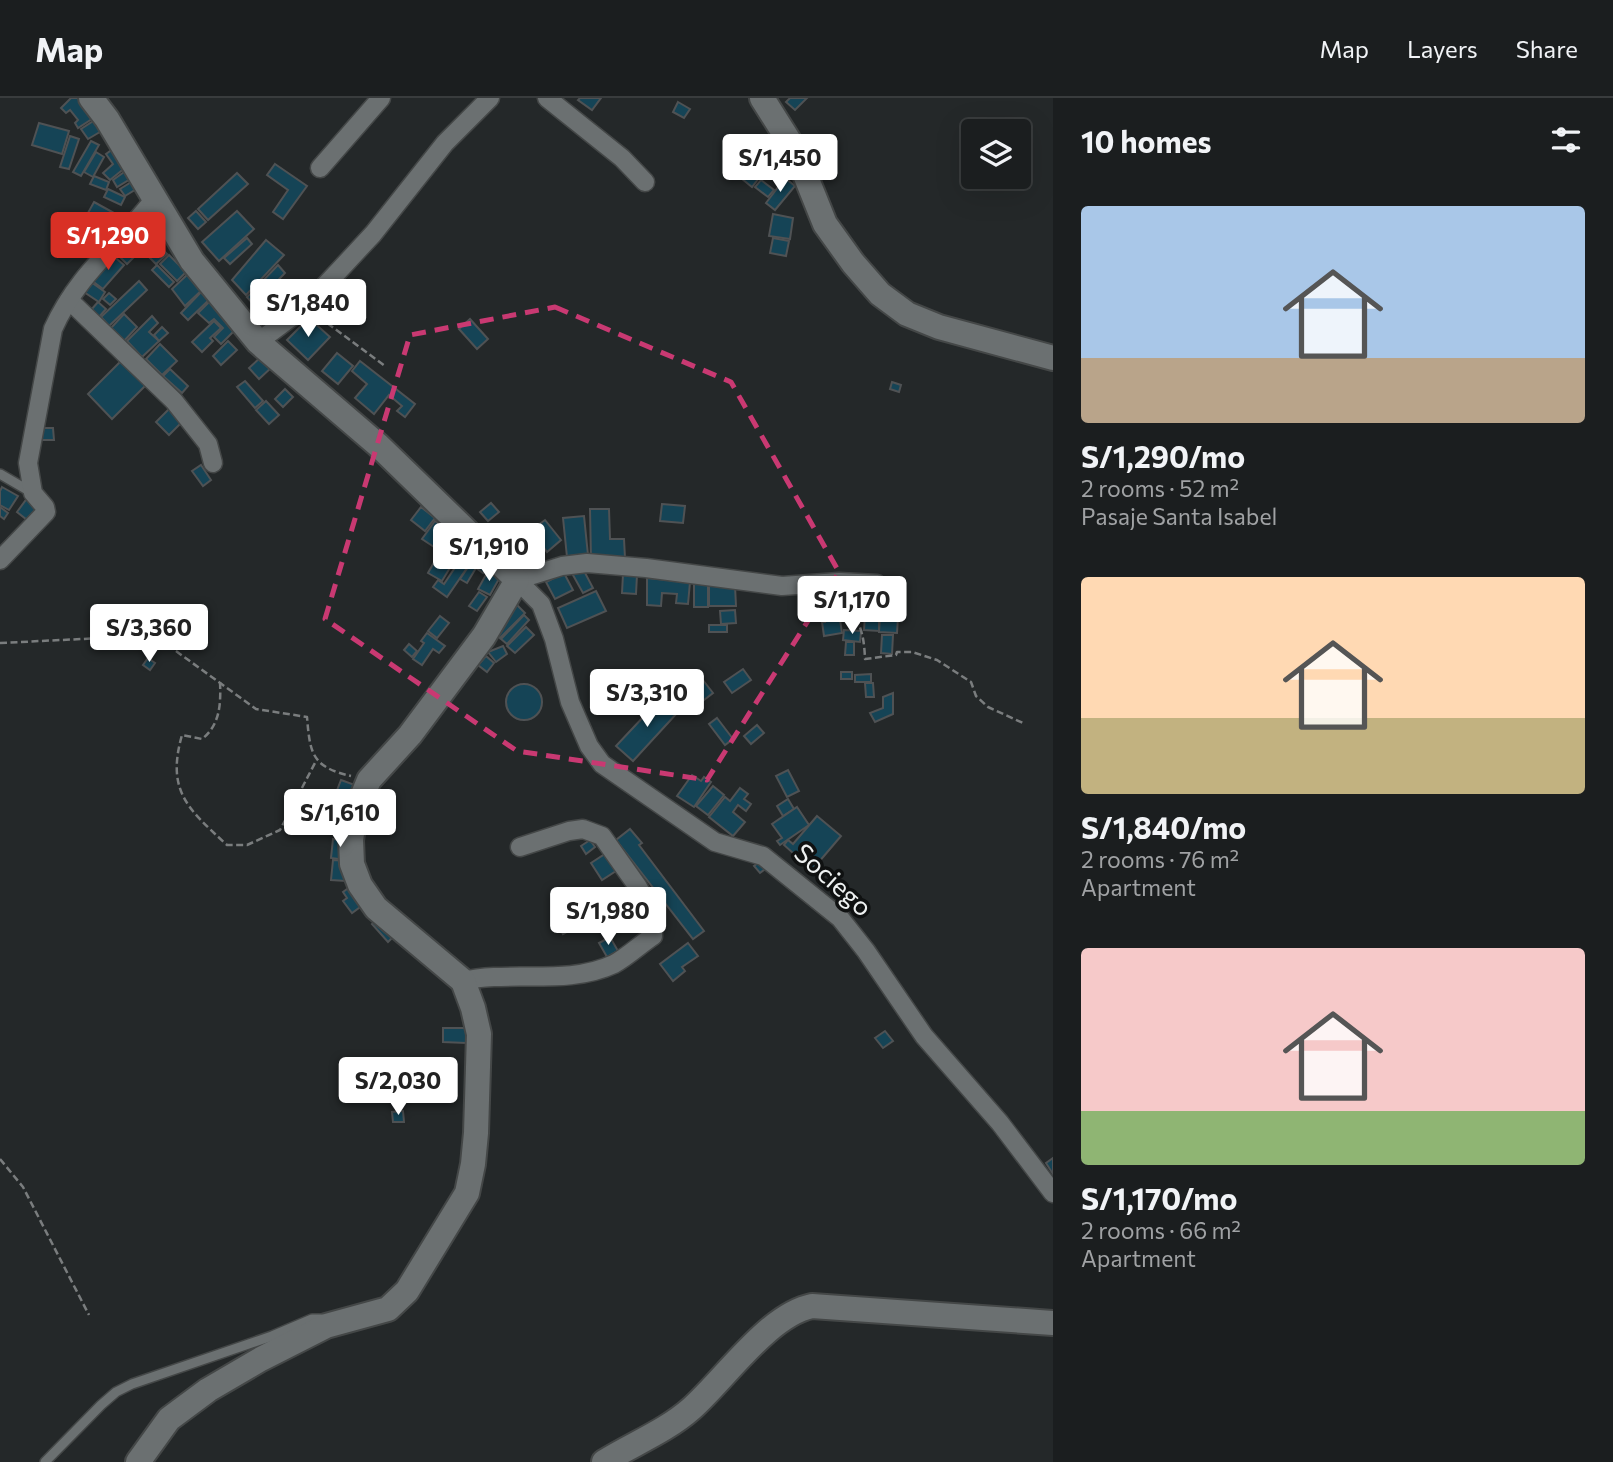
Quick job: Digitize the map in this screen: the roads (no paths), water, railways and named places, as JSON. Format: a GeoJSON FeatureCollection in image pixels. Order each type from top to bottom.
{"type":"FeatureCollection","features":[{"type":"Feature","properties":{"kind":"main road"},"geometry":{"type":"LineString","coordinates":[[91,98],[156,197],[192,261],[258,342],[377,445],[517,580],[484,636],[410,735],[369,780],[355,814],[351,840],[352,864],[360,885],[376,908],[463,981],[473,1008],[479,1034],[475,1143],[467,1193],[407,1291],[388,1309],[326,1326],[208,1390],[169,1419],[138,1462]]}},
{"type":"Feature","properties":{"kind":"main road"},"geometry":{"type":"LineString","coordinates":[[762,98],[796,152],[825,224],[880,294],[907,314],[939,327],[1053,358]]}},
{"type":"Feature","properties":{"kind":"main road"},"geometry":{"type":"LineString","coordinates":[[604,1462],[650,1437],[691,1409],[751,1347],[799,1309],[812,1306],[1053,1323]]}},
{"type":"Feature","properties":{"kind":"street"},"geometry":{"type":"LineString","coordinates":[[320,168],[381,98]]}},
{"type":"Feature","properties":{"kind":"street"},"geometry":{"type":"LineString","coordinates":[[258,342],[304,307],[373,234],[445,144],[490,98]]}},
{"type":"Feature","properties":{"kind":"street"},"geometry":{"type":"LineString","coordinates":[[547,98],[621,158],[645,182]]}},
{"type":"Feature","properties":{"kind":"street"},"geometry":{"type":"LineString","coordinates":[[0,560],[46,512],[33,493],[28,463],[53,329],[61,310],[89,270],[139,219],[156,197]]}},
{"type":"Feature","properties":{"kind":"street"},"geometry":{"type":"LineString","coordinates":[[69,300],[174,401],[208,444],[213,463]]}},
{"type":"Feature","properties":{"kind":"street"},"geometry":{"type":"LineString","coordinates":[[517,580],[562,566],[587,563],[782,586],[839,582],[877,584]]}},
{"type":"Feature","properties":{"kind":"street","name":"Sociego"},"geometry":{"type":"LineString","coordinates":[[517,580],[541,604],[555,639],[570,702],[589,746],[601,764],[715,842],[763,856],[840,918],[924,1036],[1000,1124],[1053,1194]]}},
{"type":"Feature","properties":{"kind":"street"},"geometry":{"type":"LineString","coordinates":[[463,981],[481,977],[547,976],[583,972],[614,964],[653,936],[652,913],[638,887],[602,836],[583,829],[520,847]]}},
{"type":"Feature","properties":{"kind":"lane"},"geometry":{"type":"LineString","coordinates":[[0,474],[33,493]]}},
{"type":"Feature","properties":{"kind":"lane"},"geometry":{"type":"LineString","coordinates":[[45,1462],[101,1405],[116,1392],[132,1384],[272,1336],[312,1319],[364,1317]]}}]}
